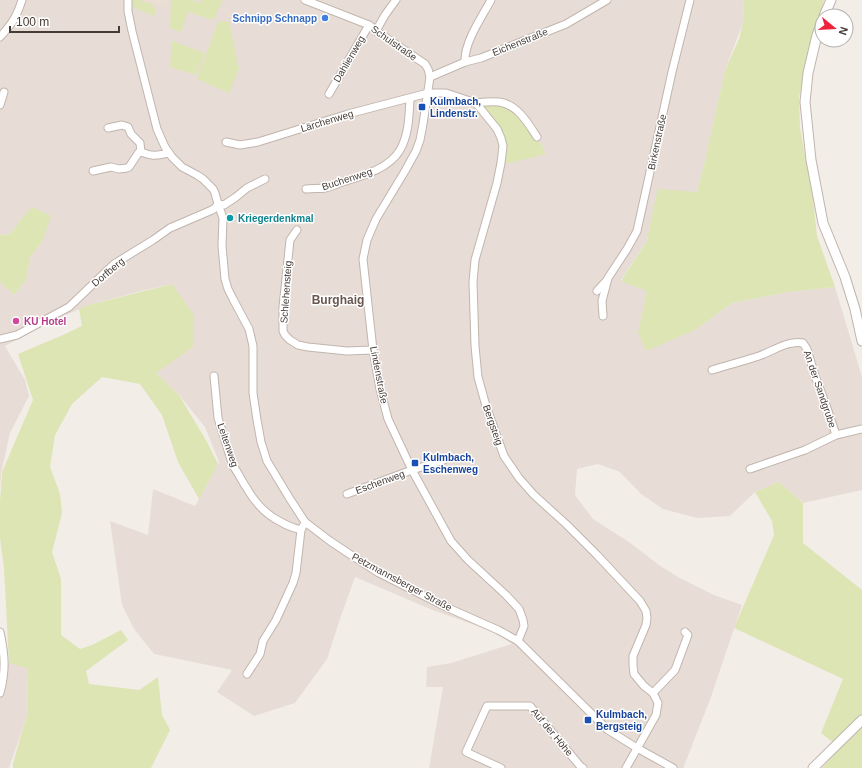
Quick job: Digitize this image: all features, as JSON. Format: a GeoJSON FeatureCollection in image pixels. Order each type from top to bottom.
{"type":"FeatureCollection","features":[{"type":"Feature","properties":{"kind":"street"},"geometry":{"type":"LineString","coordinates":[[0,37],[18,13],[22,0]]}},
{"type":"Feature","properties":{"kind":"street","name":"Petzmannsberger Straße"},"geometry":{"type":"LineString","coordinates":[[128,0],[128,11],[132,31],[157,129],[172,157],[182,167],[197,175],[213,189],[217,198],[223,218],[222,246],[225,279],[233,299],[249,329],[253,346],[253,394],[257,420],[267,461],[305,522],[330,541],[380,573],[518,641],[608,730],[673,768]]}},
{"type":"Feature","properties":{"kind":"street","name":"Schulstraße"},"geometry":{"type":"LineString","coordinates":[[305,0],[369,25],[425,64],[430,77]]}},
{"type":"Feature","properties":{"kind":"street"},"geometry":{"type":"LineString","coordinates":[[376,31],[396,0]]}},
{"type":"Feature","properties":{"kind":"street"},"geometry":{"type":"LineString","coordinates":[[465,62],[465,54],[472,35],[491,0]]}},
{"type":"Feature","properties":{"kind":"street","name":"Eichenstraße"},"geometry":{"type":"LineString","coordinates":[[430,77],[465,62],[481,58],[566,24],[607,0]]}},
{"type":"Feature","properties":{"kind":"street","name":"Birkenstraße"},"geometry":{"type":"LineString","coordinates":[[597,291],[628,249],[637,231],[672,72],[690,0]]}},
{"type":"Feature","properties":{"kind":"street","name":"Dahlienweg"},"geometry":{"type":"LineString","coordinates":[[329,94],[369,25]]}},
{"type":"Feature","properties":{"kind":"street"},"geometry":{"type":"LineString","coordinates":[[814,47],[808,73],[805,102],[811,160],[823,223],[845,277],[855,309],[862,341]]}},
{"type":"Feature","properties":{"kind":"street","name":"Lindenstraße"},"geometry":{"type":"LineString","coordinates":[[430,77],[422,130],[416,151],[376,219],[367,240],[364,258],[373,350],[380,389],[388,419],[412,470],[451,541],[468,560],[519,609],[524,626],[518,641]]}},
{"type":"Feature","properties":{"kind":"street"},"geometry":{"type":"LineString","coordinates":[[0,105],[4,92]]}},
{"type":"Feature","properties":{"kind":"street"},"geometry":{"type":"LineString","coordinates":[[428,93],[446,93],[476,103],[500,102],[512,106],[528,123],[537,137]]}},
{"type":"Feature","properties":{"kind":"street","name":"Lärchenweg"},"geometry":{"type":"LineString","coordinates":[[226,142],[240,145],[258,142],[348,114],[410,99],[428,93]]}},
{"type":"Feature","properties":{"kind":"street","name":"Buchenweg"},"geometry":{"type":"LineString","coordinates":[[306,189],[324,188],[362,176],[382,167],[394,158],[401,149],[405,139],[409,119],[410,99]]}},
{"type":"Feature","properties":{"kind":"street","name":"Bergsteig"},"geometry":{"type":"LineString","coordinates":[[476,103],[497,129],[503,146],[497,183],[475,260],[473,282],[475,346],[478,377],[486,406],[504,456],[519,478],[534,495],[597,555],[640,601],[646,611],[646,625],[633,656],[633,665],[634,674],[644,686],[653,693]]}},
{"type":"Feature","properties":{"kind":"street"},"geometry":{"type":"LineString","coordinates":[[108,128],[122,125],[128,127],[131,134],[140,143],[141,152]]}},
{"type":"Feature","properties":{"kind":"street"},"geometry":{"type":"LineString","coordinates":[[93,171],[111,167],[119,169],[129,167],[139,152],[141,152]]}},
{"type":"Feature","properties":{"kind":"street"},"geometry":{"type":"LineString","coordinates":[[141,152],[152,156],[169,153]]}},
{"type":"Feature","properties":{"kind":"street","name":"Dorfberg"},"geometry":{"type":"LineString","coordinates":[[0,339],[17,335],[69,307],[114,264],[170,228],[212,210],[218,204],[224,205],[247,188],[265,179]]}},
{"type":"Feature","properties":{"kind":"street","name":"Schlehensteig"},"geometry":{"type":"LineString","coordinates":[[297,230],[290,240],[283,307],[283,326],[285,335],[298,345],[308,347],[347,351],[373,350]]}},
{"type":"Feature","properties":{"kind":"street","name":"Birkenstraße"},"geometry":{"type":"LineString","coordinates":[[604,316],[602,301],[608,278]]}},
{"type":"Feature","properties":{"kind":"street","name":"An der Sandgrube"},"geometry":{"type":"LineString","coordinates":[[712,370],[780,347],[797,342],[803,343],[807,349],[836,435]]}},
{"type":"Feature","properties":{"kind":"street","name":"Leitenweg"},"geometry":{"type":"LineString","coordinates":[[214,376],[218,418],[233,466],[249,493],[268,514],[279,522],[301,530]]}},
{"type":"Feature","properties":{"kind":"street","name":"An der Sandgrube"},"geometry":{"type":"LineString","coordinates":[[750,469],[805,450],[836,435],[862,429]]}},
{"type":"Feature","properties":{"kind":"street","name":"Eschenweg"},"geometry":{"type":"LineString","coordinates":[[347,494],[444,460]]}},
{"type":"Feature","properties":{"kind":"street"},"geometry":{"type":"LineString","coordinates":[[248,674],[260,654],[263,641],[276,620],[293,583],[296,573],[301,530],[305,522]]}},
{"type":"Feature","properties":{"kind":"street"},"geometry":{"type":"LineString","coordinates":[[0,632],[4,657],[4,679],[0,693]]}},
{"type":"Feature","properties":{"kind":"street"},"geometry":{"type":"LineString","coordinates":[[626,768],[656,715],[658,703],[653,693],[675,670],[688,635],[685,632]]}},
{"type":"Feature","properties":{"kind":"street","name":"Auf der Höhe"},"geometry":{"type":"LineString","coordinates":[[501,768],[466,752],[487,706],[530,706],[582,768]]}},
{"type":"Feature","properties":{"kind":"street"},"geometry":{"type":"LineString","coordinates":[[813,768],[862,720]]}},
{"type":"Feature","properties":{"kind":"shaded area"},"geometry":{"type":"Polygon","coordinates":[[[0,0],[744,0],[743,23],[725,70],[697,192],[654,210],[647,241],[621,280],[648,291],[638,333],[695,330],[732,303],[788,292],[835,287],[862,377],[862,490],[803,503],[779,482],[755,492],[730,516],[697,518],[663,509],[641,494],[620,472],[598,464],[577,469],[575,495],[593,519],[629,542],[659,565],[678,577],[714,595],[742,605],[711,697],[684,768],[429,768],[443,687],[426,687],[427,667],[451,663],[512,644],[495,632],[435,611],[355,577],[327,659],[295,703],[254,716],[217,692],[232,670],[154,654],[134,629],[122,605],[110,521],[148,535],[153,489],[195,506],[219,462],[205,427],[179,395],[156,373],[172,284],[89,305],[52,321],[5,346],[25,380],[29,396],[10,433],[1,473],[0,488],[0,282],[14,295],[26,280],[30,257],[42,242],[22,218],[12,232],[5,236],[0,234],[0,0]]]}},
{"type":"Feature","properties":{"kind":"shaded area"},"geometry":{"type":"Polygon","coordinates":[[[139,0],[169,0],[166,7],[139,0]]]}},
{"type":"Feature","properties":{"kind":"shaded area"},"geometry":{"type":"Polygon","coordinates":[[[9,663],[27,667],[28,706],[27,716],[9,768],[0,768],[0,665],[9,663]]]}},
{"type":"Feature","properties":{"kind":"green space"},"geometry":{"type":"Polygon","coordinates":[[[132,0],[139,0],[153,4],[152,7],[156,8],[154,16],[133,7],[132,0]]]}},
{"type":"Feature","properties":{"kind":"green space"},"geometry":{"type":"Polygon","coordinates":[[[171,0],[191,0],[201,3],[202,0],[223,0],[213,20],[188,12],[181,32],[170,28],[171,0]]]}},
{"type":"Feature","properties":{"kind":"green space"},"geometry":{"type":"Polygon","coordinates":[[[744,0],[824,0],[822,8],[814,8],[814,39],[799,97],[800,128],[813,199],[817,236],[835,287],[788,292],[732,303],[695,330],[646,351],[638,333],[647,291],[621,281],[647,241],[658,189],[697,192],[725,70],[739,39],[743,23],[744,0]]]}},
{"type":"Feature","properties":{"kind":"green space"},"geometry":{"type":"Polygon","coordinates":[[[218,22],[229,22],[239,69],[229,93],[197,79],[218,22]]]}},
{"type":"Feature","properties":{"kind":"green space"},"geometry":{"type":"Polygon","coordinates":[[[172,41],[205,53],[196,75],[170,67],[172,41]]]}},
{"type":"Feature","properties":{"kind":"green space"},"geometry":{"type":"Polygon","coordinates":[[[500,102],[519,113],[537,137],[546,154],[501,165],[501,138],[476,103],[500,102]]]}},
{"type":"Feature","properties":{"kind":"green space"},"geometry":{"type":"Polygon","coordinates":[[[32,207],[51,216],[42,242],[30,257],[26,280],[14,295],[0,282],[0,234],[5,236],[12,232],[32,207]]]}},
{"type":"Feature","properties":{"kind":"green space"},"geometry":{"type":"Polygon","coordinates":[[[172,284],[193,314],[194,346],[156,373],[179,395],[207,442],[218,464],[199,499],[178,462],[162,415],[140,384],[102,377],[72,404],[55,435],[50,467],[60,494],[62,513],[52,552],[61,579],[61,635],[80,649],[92,645],[121,630],[128,640],[86,671],[89,684],[139,690],[158,677],[162,715],[170,730],[151,768],[13,768],[27,716],[27,668],[9,663],[4,568],[0,538],[0,502],[2,472],[33,400],[18,354],[82,326],[79,309],[89,305],[172,284]]]}},
{"type":"Feature","properties":{"kind":"green space"},"geometry":{"type":"Polygon","coordinates":[[[779,482],[803,503],[803,543],[862,590],[862,768],[822,768],[840,748],[821,733],[843,679],[734,628],[774,535],[772,521],[755,492],[779,482]]]}},
{"type":"Feature","properties":{"kind":"place","name":"Schnipp Schnapp"},"geometry":{"type":"Point","coordinates":[325,18]}},
{"type":"Feature","properties":{"kind":"place","name":"Kulmbach, Lindenstr."},"geometry":{"type":"Point","coordinates":[422,107]}},
{"type":"Feature","properties":{"kind":"place","name":"Kriegerdenkmal"},"geometry":{"type":"Point","coordinates":[230,218]}},
{"type":"Feature","properties":{"kind":"place","name":"KU Hotel"},"geometry":{"type":"Point","coordinates":[16,321]}},
{"type":"Feature","properties":{"kind":"place","name":"Kulmbach, Eschenweg"},"geometry":{"type":"Point","coordinates":[415,463]}},
{"type":"Feature","properties":{"kind":"place","name":"Kulmbach, Bergsteig"},"geometry":{"type":"Point","coordinates":[588,720]}},
{"type":"Feature","properties":{"kind":"district","name":"Burghaig"},"geometry":{"type":"Point","coordinates":[338,300]}}]}
